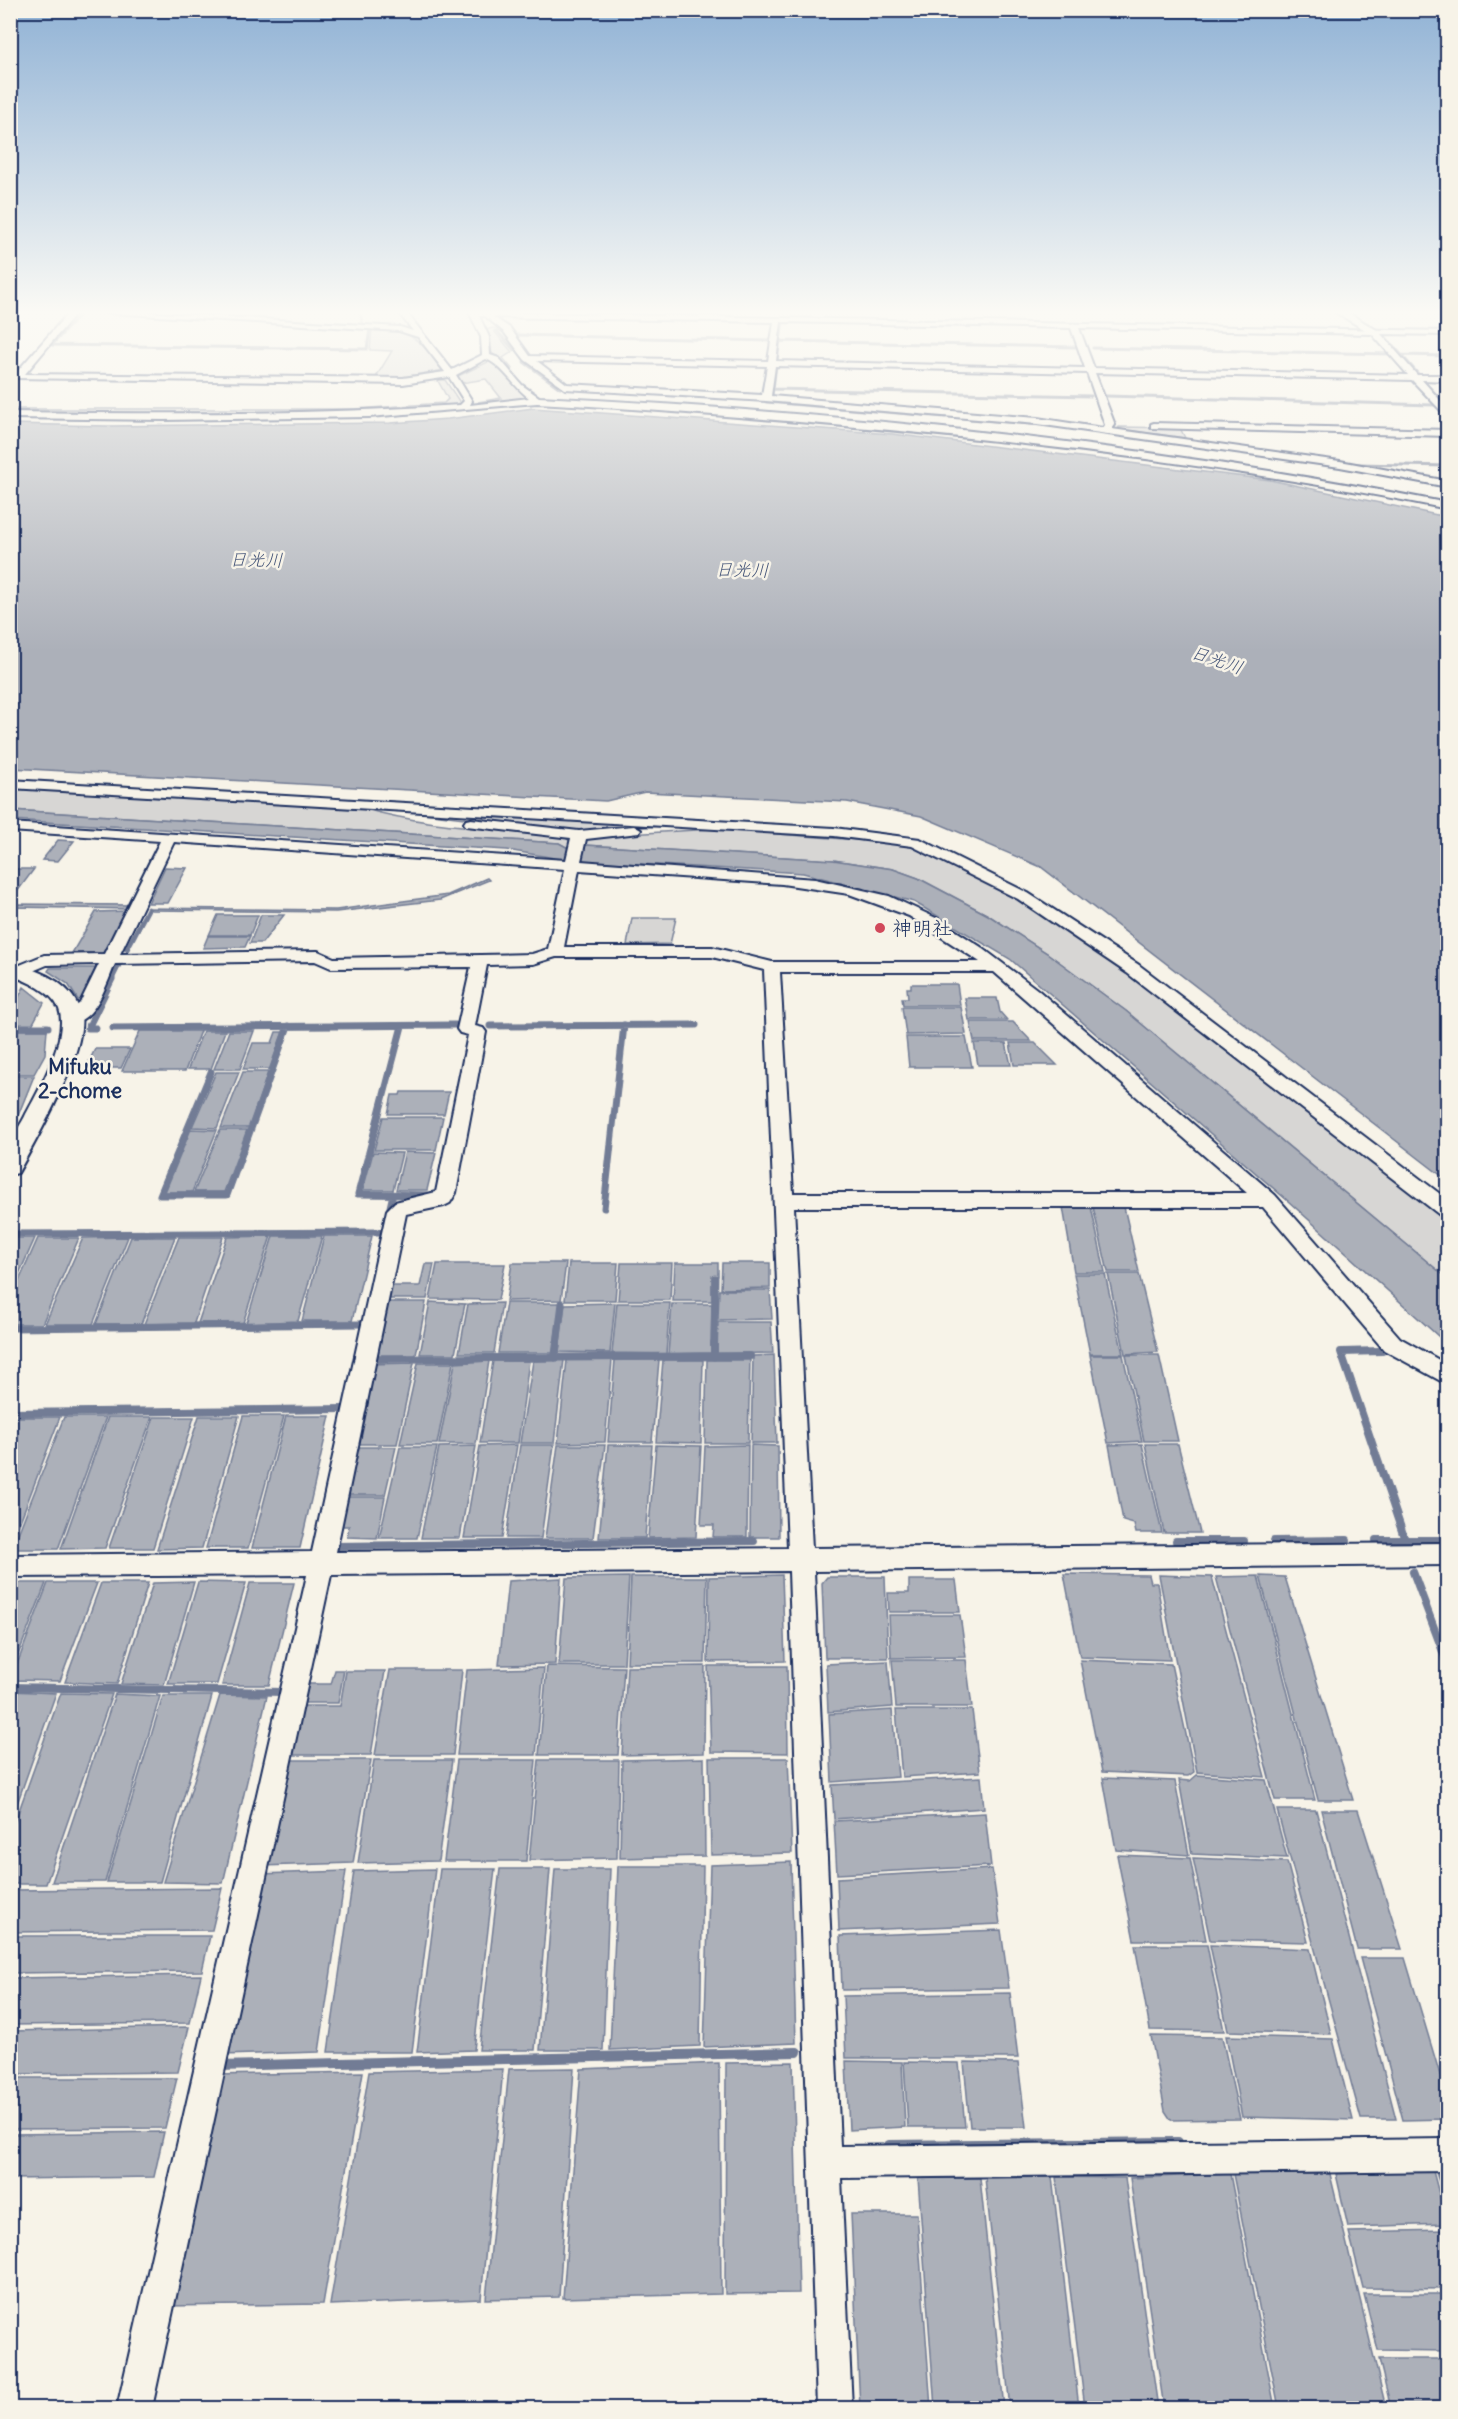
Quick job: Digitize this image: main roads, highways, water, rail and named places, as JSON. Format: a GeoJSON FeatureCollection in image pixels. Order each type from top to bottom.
{"type":"FeatureCollection","features":[{"type":"Feature","properties":{"kind":"water","name":"日光川"},"geometry":{"type":"Polygon","coordinates":[[[11,425],[766,425],[892,434],[1270,480],[1447,517],[1447,1180],[1041,867],[921,816],[847,802],[645,792],[606,801],[11,768],[11,425]]]}},
{"type":"Feature","properties":{"kind":"water"},"geometry":{"type":"Polygon","coordinates":[[[10,810],[559,843],[570,849],[585,849],[585,845],[833,860],[893,869],[918,878],[988,915],[1047,953],[1126,1011],[1447,1278],[1447,1344],[1288,1201],[1010,959],[914,902],[803,873],[567,860],[507,850],[11,820],[10,810]]]}},
{"type":"Feature","properties":{"kind":"water"},"geometry":{"type":"Polygon","coordinates":[[[58,840],[74,841],[58,861],[42,860],[58,840]]]}},
{"type":"Feature","properties":{"kind":"water"},"geometry":{"type":"Polygon","coordinates":[[[165,867],[187,868],[168,903],[148,903],[165,867]]]}},
{"type":"Feature","properties":{"kind":"water"},"geometry":{"type":"Polygon","coordinates":[[[15,869],[34,869],[11,900],[11,874],[15,869]]]}},
{"type":"Feature","properties":{"kind":"water"},"geometry":{"type":"Polygon","coordinates":[[[487,878],[489,880],[440,900],[336,912],[151,910],[148,908],[336,910],[448,895],[487,878]]]}},
{"type":"Feature","properties":{"kind":"water"},"geometry":{"type":"Polygon","coordinates":[[[11,904],[133,905],[132,909],[11,907],[11,904]]]}},
{"type":"Feature","properties":{"kind":"water"},"geometry":{"type":"Polygon","coordinates":[[[128,911],[108,950],[102,953],[72,953],[96,912],[128,911]]]}},
{"type":"Feature","properties":{"kind":"water"},"geometry":{"type":"Polygon","coordinates":[[[218,915],[258,915],[250,935],[209,935],[218,915]]]}},
{"type":"Feature","properties":{"kind":"water"},"geometry":{"type":"Polygon","coordinates":[[[261,915],[284,915],[262,943],[250,943],[261,915]]]}},
{"type":"Feature","properties":{"kind":"water"},"geometry":{"type":"Polygon","coordinates":[[[208,936],[250,936],[245,947],[203,948],[208,936]]]}},
{"type":"Feature","properties":{"kind":"water"},"geometry":{"type":"Polygon","coordinates":[[[50,968],[99,968],[82,1000],[78,1000],[68,984],[48,971],[50,968]]]}},
{"type":"Feature","properties":{"kind":"water"},"geometry":{"type":"Polygon","coordinates":[[[911,984],[957,984],[960,1005],[903,1005],[902,998],[908,998],[907,988],[911,988],[911,984]]]}},
{"type":"Feature","properties":{"kind":"water"},"geometry":{"type":"Polygon","coordinates":[[[24,987],[44,1003],[32,1025],[11,1025],[11,1012],[24,987]]]}},
{"type":"Feature","properties":{"kind":"water"},"geometry":{"type":"Polygon","coordinates":[[[965,998],[997,998],[1000,1012],[1007,1020],[969,1020],[965,998]]]}},
{"type":"Feature","properties":{"kind":"water"},"geometry":{"type":"Polygon","coordinates":[[[902,1007],[961,1007],[966,1034],[906,1035],[902,1007]]]}},
{"type":"Feature","properties":{"kind":"water"},"geometry":{"type":"Polygon","coordinates":[[[970,1022],[1013,1022],[1031,1041],[974,1041],[970,1022]]]}},
{"type":"Feature","properties":{"kind":"water"},"geometry":{"type":"Polygon","coordinates":[[[11,1030],[47,1030],[45,1054],[34,1074],[11,1074],[11,1030]]]}},
{"type":"Feature","properties":{"kind":"water"},"geometry":{"type":"Polygon","coordinates":[[[140,1031],[200,1031],[185,1071],[122,1071],[140,1031]]]}},
{"type":"Feature","properties":{"kind":"water"},"geometry":{"type":"Polygon","coordinates":[[[203,1031],[225,1031],[211,1069],[188,1069],[203,1031]]]}},
{"type":"Feature","properties":{"kind":"water"},"geometry":{"type":"Polygon","coordinates":[[[229,1031],[254,1031],[240,1069],[214,1069],[229,1031]]]}},
{"type":"Feature","properties":{"kind":"water"},"geometry":{"type":"Polygon","coordinates":[[[276,1032],[283,1032],[270,1069],[243,1069],[253,1043],[272,1043],[276,1032]]]}},
{"type":"Feature","properties":{"kind":"water"},"geometry":{"type":"Polygon","coordinates":[[[906,1037],[966,1037],[972,1067],[909,1067],[906,1037]]]}},
{"type":"Feature","properties":{"kind":"water"},"geometry":{"type":"Polygon","coordinates":[[[974,1043],[1006,1043],[1011,1065],[978,1065],[974,1043]]]}},
{"type":"Feature","properties":{"kind":"water"},"geometry":{"type":"Polygon","coordinates":[[[1010,1043],[1035,1043],[1057,1065],[1014,1065],[1010,1043]]]}},
{"type":"Feature","properties":{"kind":"water"},"geometry":{"type":"Polygon","coordinates":[[[95,1049],[130,1049],[121,1068],[86,1068],[95,1049]]]}},
{"type":"Feature","properties":{"kind":"water"},"geometry":{"type":"Polygon","coordinates":[[[216,1072],[239,1072],[217,1128],[192,1127],[216,1072]]]}},
{"type":"Feature","properties":{"kind":"water"},"geometry":{"type":"Polygon","coordinates":[[[243,1072],[268,1072],[249,1128],[221,1128],[243,1072]]]}},
{"type":"Feature","properties":{"kind":"water"},"geometry":{"type":"Polygon","coordinates":[[[10,1076],[34,1076],[15,1123],[11,1123],[10,1076]]]}},
{"type":"Feature","properties":{"kind":"water"},"geometry":{"type":"Polygon","coordinates":[[[401,1092],[449,1092],[444,1114],[388,1114],[392,1095],[400,1095],[401,1092]]]}},
{"type":"Feature","properties":{"kind":"water"},"geometry":{"type":"Polygon","coordinates":[[[383,1117],[443,1117],[436,1150],[374,1150],[383,1117]]]}},
{"type":"Feature","properties":{"kind":"water"},"geometry":{"type":"Polygon","coordinates":[[[191,1129],[217,1130],[192,1192],[165,1192],[191,1129]]]}},
{"type":"Feature","properties":{"kind":"water"},"geometry":{"type":"Polygon","coordinates":[[[220,1130],[247,1130],[224,1192],[194,1192],[220,1130]]]}},
{"type":"Feature","properties":{"kind":"water"},"geometry":{"type":"Polygon","coordinates":[[[373,1152],[402,1153],[393,1190],[363,1190],[373,1152]]]}},
{"type":"Feature","properties":{"kind":"water"},"geometry":{"type":"Polygon","coordinates":[[[405,1152],[436,1153],[427,1190],[396,1190],[405,1152]]]}},
{"type":"Feature","properties":{"kind":"water"},"geometry":{"type":"Polygon","coordinates":[[[1063,1207],[1091,1207],[1105,1272],[1074,1272],[1063,1207]]]}},
{"type":"Feature","properties":{"kind":"water"},"geometry":{"type":"Polygon","coordinates":[[[1093,1207],[1124,1207],[1139,1272],[1108,1272],[1093,1207]]]}},
{"type":"Feature","properties":{"kind":"water"},"geometry":{"type":"Polygon","coordinates":[[[271,1236],[243,1323],[198,1323],[227,1237],[271,1236]]]}},
{"type":"Feature","properties":{"kind":"water"},"geometry":{"type":"Polygon","coordinates":[[[273,1236],[322,1236],[298,1321],[246,1323],[273,1236]]]}},
{"type":"Feature","properties":{"kind":"water"},"geometry":{"type":"Polygon","coordinates":[[[324,1236],[372,1236],[352,1321],[302,1321],[324,1236]]]}},
{"type":"Feature","properties":{"kind":"water"},"geometry":{"type":"Polygon","coordinates":[[[128,1237],[93,1324],[45,1324],[83,1238],[128,1237]]]}},
{"type":"Feature","properties":{"kind":"water"},"geometry":{"type":"Polygon","coordinates":[[[131,1237],[175,1237],[141,1324],[96,1324],[131,1237]]]}},
{"type":"Feature","properties":{"kind":"water"},"geometry":{"type":"Polygon","coordinates":[[[179,1237],[223,1237],[194,1323],[144,1324],[179,1237]]]}},
{"type":"Feature","properties":{"kind":"water"},"geometry":{"type":"Polygon","coordinates":[[[10,1238],[35,1238],[11,1292],[10,1238]]]}},
{"type":"Feature","properties":{"kind":"water"},"geometry":{"type":"Polygon","coordinates":[[[38,1238],[79,1238],[42,1324],[11,1324],[11,1299],[38,1238]]]}},
{"type":"Feature","properties":{"kind":"water"},"geometry":{"type":"Polygon","coordinates":[[[512,1263],[566,1263],[561,1300],[506,1301],[512,1263]]]}},
{"type":"Feature","properties":{"kind":"water"},"geometry":{"type":"Polygon","coordinates":[[[569,1263],[618,1263],[615,1300],[565,1300],[569,1263]]]}},
{"type":"Feature","properties":{"kind":"water"},"geometry":{"type":"Polygon","coordinates":[[[621,1263],[672,1263],[670,1300],[618,1300],[621,1263]]]}},
{"type":"Feature","properties":{"kind":"water"},"geometry":{"type":"Polygon","coordinates":[[[675,1263],[718,1263],[718,1276],[712,1276],[712,1301],[673,1301],[675,1263]]]}},
{"type":"Feature","properties":{"kind":"water"},"geometry":{"type":"Polygon","coordinates":[[[722,1263],[770,1263],[770,1288],[721,1289],[722,1263]]]}},
{"type":"Feature","properties":{"kind":"water"},"geometry":{"type":"Polygon","coordinates":[[[425,1264],[434,1264],[427,1299],[385,1299],[387,1286],[420,1286],[425,1264]]]}},
{"type":"Feature","properties":{"kind":"water"},"geometry":{"type":"Polygon","coordinates":[[[437,1264],[505,1264],[498,1300],[430,1299],[437,1264]]]}},
{"type":"Feature","properties":{"kind":"water"},"geometry":{"type":"Polygon","coordinates":[[[1074,1274],[1105,1274],[1123,1354],[1090,1354],[1074,1274]]]}},
{"type":"Feature","properties":{"kind":"water"},"geometry":{"type":"Polygon","coordinates":[[[1108,1274],[1139,1274],[1158,1352],[1125,1354],[1108,1274]]]}},
{"type":"Feature","properties":{"kind":"water"},"geometry":{"type":"Polygon","coordinates":[[[719,1290],[770,1290],[772,1319],[718,1320],[719,1290]]]}},
{"type":"Feature","properties":{"kind":"water"},"geometry":{"type":"Polygon","coordinates":[[[384,1302],[426,1302],[416,1355],[372,1355],[384,1302]]]}},
{"type":"Feature","properties":{"kind":"water"},"geometry":{"type":"Polygon","coordinates":[[[430,1302],[465,1304],[455,1354],[420,1354],[430,1302]]]}},
{"type":"Feature","properties":{"kind":"water"},"geometry":{"type":"Polygon","coordinates":[[[502,1303],[494,1353],[459,1353],[468,1304],[502,1303]]]}},
{"type":"Feature","properties":{"kind":"water"},"geometry":{"type":"Polygon","coordinates":[[[506,1303],[560,1303],[553,1353],[498,1353],[506,1303]]]}},
{"type":"Feature","properties":{"kind":"water"},"geometry":{"type":"Polygon","coordinates":[[[615,1303],[610,1353],[559,1352],[565,1304],[615,1303]]]}},
{"type":"Feature","properties":{"kind":"water"},"geometry":{"type":"Polygon","coordinates":[[[617,1303],[670,1303],[666,1354],[612,1353],[617,1303]]]}},
{"type":"Feature","properties":{"kind":"water"},"geometry":{"type":"Polygon","coordinates":[[[672,1304],[712,1304],[711,1353],[668,1354],[672,1304]]]}},
{"type":"Feature","properties":{"kind":"water"},"geometry":{"type":"Polygon","coordinates":[[[718,1322],[771,1322],[773,1353],[717,1354],[718,1322]]]}},
{"type":"Feature","properties":{"kind":"water"},"geometry":{"type":"Polygon","coordinates":[[[774,1355],[777,1443],[751,1443],[753,1356],[774,1355]]]}},
{"type":"Feature","properties":{"kind":"water"},"geometry":{"type":"Polygon","coordinates":[[[1090,1355],[1123,1355],[1142,1441],[1108,1443],[1090,1355]]]}},
{"type":"Feature","properties":{"kind":"water"},"geometry":{"type":"Polygon","coordinates":[[[1126,1355],[1159,1355],[1178,1441],[1144,1441],[1126,1355]]]}},
{"type":"Feature","properties":{"kind":"water"},"geometry":{"type":"Polygon","coordinates":[[[564,1360],[554,1443],[520,1443],[533,1361],[564,1360]]]}},
{"type":"Feature","properties":{"kind":"water"},"geometry":{"type":"Polygon","coordinates":[[[567,1360],[612,1360],[605,1442],[558,1443],[567,1360]]]}},
{"type":"Feature","properties":{"kind":"water"},"geometry":{"type":"Polygon","coordinates":[[[615,1360],[659,1360],[652,1442],[608,1442],[615,1360]]]}},
{"type":"Feature","properties":{"kind":"water"},"geometry":{"type":"Polygon","coordinates":[[[663,1360],[703,1360],[701,1443],[656,1442],[663,1360]]]}},
{"type":"Feature","properties":{"kind":"water"},"geometry":{"type":"Polygon","coordinates":[[[707,1360],[750,1360],[748,1443],[705,1443],[707,1360]]]}},
{"type":"Feature","properties":{"kind":"water"},"geometry":{"type":"Polygon","coordinates":[[[489,1361],[476,1444],[439,1444],[455,1363],[489,1361]]]}},
{"type":"Feature","properties":{"kind":"water"},"geometry":{"type":"Polygon","coordinates":[[[493,1361],[529,1361],[518,1443],[480,1443],[493,1361]]]}},
{"type":"Feature","properties":{"kind":"water"},"geometry":{"type":"Polygon","coordinates":[[[414,1363],[397,1444],[353,1444],[370,1364],[414,1363]]]}},
{"type":"Feature","properties":{"kind":"water"},"geometry":{"type":"Polygon","coordinates":[[[418,1363],[453,1363],[437,1444],[400,1444],[418,1363]]]}},
{"type":"Feature","properties":{"kind":"water"},"geometry":{"type":"Polygon","coordinates":[[[199,1416],[239,1416],[202,1548],[157,1549],[199,1416]]]}},
{"type":"Feature","properties":{"kind":"water"},"geometry":{"type":"Polygon","coordinates":[[[243,1416],[284,1416],[248,1548],[206,1548],[243,1416]]]}},
{"type":"Feature","properties":{"kind":"water"},"geometry":{"type":"Polygon","coordinates":[[[286,1416],[330,1416],[300,1548],[252,1548],[286,1416]]]}},
{"type":"Feature","properties":{"kind":"water"},"geometry":{"type":"Polygon","coordinates":[[[13,1417],[60,1417],[11,1545],[10,1424],[13,1417]]]}},
{"type":"Feature","properties":{"kind":"water"},"geometry":{"type":"Polygon","coordinates":[[[64,1417],[106,1417],[58,1549],[12,1549],[64,1417]]]}},
{"type":"Feature","properties":{"kind":"water"},"geometry":{"type":"Polygon","coordinates":[[[108,1417],[152,1417],[105,1548],[61,1549],[108,1417]]]}},
{"type":"Feature","properties":{"kind":"water"},"geometry":{"type":"Polygon","coordinates":[[[154,1417],[194,1417],[153,1548],[109,1548],[154,1417]]]}},
{"type":"Feature","properties":{"kind":"water"},"geometry":{"type":"Polygon","coordinates":[[[1142,1444],[1162,1533],[1136,1533],[1134,1524],[1123,1521],[1109,1445],[1142,1444]]]}},
{"type":"Feature","properties":{"kind":"water"},"geometry":{"type":"Polygon","coordinates":[[[1145,1444],[1178,1444],[1200,1533],[1164,1533],[1145,1444]]]}},
{"type":"Feature","properties":{"kind":"water"},"geometry":{"type":"Polygon","coordinates":[[[517,1445],[502,1538],[464,1538],[480,1446],[517,1445]]]}},
{"type":"Feature","properties":{"kind":"water"},"geometry":{"type":"Polygon","coordinates":[[[520,1445],[554,1445],[541,1538],[506,1538],[520,1445]]]}},
{"type":"Feature","properties":{"kind":"water"},"geometry":{"type":"Polygon","coordinates":[[[558,1445],[605,1445],[593,1538],[545,1538],[558,1445]]]}},
{"type":"Feature","properties":{"kind":"water"},"geometry":{"type":"Polygon","coordinates":[[[608,1445],[652,1445],[645,1538],[599,1538],[608,1445]]]}},
{"type":"Feature","properties":{"kind":"water"},"geometry":{"type":"Polygon","coordinates":[[[656,1445],[701,1446],[696,1537],[648,1538],[656,1445]]]}},
{"type":"Feature","properties":{"kind":"water"},"geometry":{"type":"Polygon","coordinates":[[[748,1445],[747,1537],[713,1537],[714,1525],[701,1525],[705,1446],[748,1445]]]}},
{"type":"Feature","properties":{"kind":"water"},"geometry":{"type":"Polygon","coordinates":[[[751,1445],[778,1446],[779,1537],[750,1537],[751,1445]]]}},
{"type":"Feature","properties":{"kind":"water"},"geometry":{"type":"Polygon","coordinates":[[[476,1446],[460,1538],[421,1538],[439,1447],[476,1446]]]}},
{"type":"Feature","properties":{"kind":"water"},"geometry":{"type":"Polygon","coordinates":[[[353,1447],[396,1447],[385,1495],[343,1495],[353,1447]]]}},
{"type":"Feature","properties":{"kind":"water"},"geometry":{"type":"Polygon","coordinates":[[[400,1447],[437,1447],[417,1538],[379,1538],[400,1447]]]}},
{"type":"Feature","properties":{"kind":"water"},"geometry":{"type":"Polygon","coordinates":[[[343,1497],[385,1497],[377,1538],[347,1537],[349,1526],[336,1526],[343,1497]]]}},
{"type":"Feature","properties":{"kind":"water"},"geometry":{"type":"Polygon","coordinates":[[[1064,1574],[1149,1575],[1151,1583],[1157,1583],[1170,1660],[1080,1657],[1064,1574]]]}},
{"type":"Feature","properties":{"kind":"water"},"geometry":{"type":"Polygon","coordinates":[[[782,1575],[785,1661],[708,1662],[709,1577],[782,1575]]]}},
{"type":"Feature","properties":{"kind":"water"},"geometry":{"type":"Polygon","coordinates":[[[1159,1575],[1212,1577],[1265,1777],[1197,1772],[1159,1575]]]}},
{"type":"Feature","properties":{"kind":"water"},"geometry":{"type":"Polygon","coordinates":[[[1258,1576],[1315,1800],[1275,1800],[1216,1577],[1258,1576]]]}},
{"type":"Feature","properties":{"kind":"water"},"geometry":{"type":"Polygon","coordinates":[[[1260,1576],[1285,1577],[1353,1800],[1318,1800],[1260,1576]]]}},
{"type":"Feature","properties":{"kind":"water"},"geometry":{"type":"Polygon","coordinates":[[[629,1577],[624,1664],[559,1664],[566,1578],[629,1577]]]}},
{"type":"Feature","properties":{"kind":"water"},"geometry":{"type":"Polygon","coordinates":[[[631,1577],[707,1577],[705,1663],[627,1663],[631,1577]]]}},
{"type":"Feature","properties":{"kind":"water"},"geometry":{"type":"Polygon","coordinates":[[[827,1577],[885,1577],[888,1658],[825,1658],[822,1583],[827,1577]]]}},
{"type":"Feature","properties":{"kind":"water"},"geometry":{"type":"Polygon","coordinates":[[[561,1578],[555,1664],[499,1665],[508,1581],[561,1578]]]}},
{"type":"Feature","properties":{"kind":"water"},"geometry":{"type":"Polygon","coordinates":[[[909,1580],[956,1580],[960,1612],[889,1612],[888,1593],[909,1593],[909,1580]]]}},
{"type":"Feature","properties":{"kind":"water"},"geometry":{"type":"Polygon","coordinates":[[[194,1582],[164,1685],[121,1684],[153,1583],[194,1582]]]}},
{"type":"Feature","properties":{"kind":"water"},"geometry":{"type":"Polygon","coordinates":[[[198,1582],[246,1583],[217,1684],[168,1684],[198,1582]]]}},
{"type":"Feature","properties":{"kind":"water"},"geometry":{"type":"Polygon","coordinates":[[[10,1583],[46,1583],[11,1673],[10,1583]]]}},
{"type":"Feature","properties":{"kind":"water"},"geometry":{"type":"Polygon","coordinates":[[[48,1583],[97,1583],[60,1681],[11,1680],[48,1583]]]}},
{"type":"Feature","properties":{"kind":"water"},"geometry":{"type":"Polygon","coordinates":[[[101,1583],[148,1583],[117,1684],[65,1682],[101,1583]]]}},
{"type":"Feature","properties":{"kind":"water"},"geometry":{"type":"Polygon","coordinates":[[[250,1583],[294,1583],[269,1685],[222,1685],[250,1583]]]}},
{"type":"Feature","properties":{"kind":"water"},"geometry":{"type":"Polygon","coordinates":[[[889,1615],[960,1615],[966,1657],[891,1658],[889,1615]]]}},
{"type":"Feature","properties":{"kind":"water"},"geometry":{"type":"Polygon","coordinates":[[[892,1660],[966,1660],[972,1707],[896,1707],[892,1660]]]}},
{"type":"Feature","properties":{"kind":"water"},"geometry":{"type":"Polygon","coordinates":[[[1080,1660],[1171,1664],[1194,1772],[1188,1776],[1102,1772],[1080,1660]]]}},
{"type":"Feature","properties":{"kind":"water"},"geometry":{"type":"Polygon","coordinates":[[[888,1661],[892,1707],[828,1712],[826,1664],[888,1661]]]}},
{"type":"Feature","properties":{"kind":"water"},"geometry":{"type":"Polygon","coordinates":[[[547,1666],[624,1667],[618,1755],[539,1755],[547,1666]]]}},
{"type":"Feature","properties":{"kind":"water"},"geometry":{"type":"Polygon","coordinates":[[[705,1666],[704,1753],[622,1755],[627,1667],[705,1666]]]}},
{"type":"Feature","properties":{"kind":"water"},"geometry":{"type":"Polygon","coordinates":[[[708,1666],[787,1666],[788,1753],[711,1752],[708,1666]]]}},
{"type":"Feature","properties":{"kind":"water"},"geometry":{"type":"Polygon","coordinates":[[[544,1668],[536,1755],[457,1755],[467,1670],[544,1668]]]}},
{"type":"Feature","properties":{"kind":"water"},"geometry":{"type":"Polygon","coordinates":[[[335,1670],[344,1670],[338,1703],[297,1703],[302,1684],[331,1684],[335,1670]]]}},
{"type":"Feature","properties":{"kind":"water"},"geometry":{"type":"Polygon","coordinates":[[[390,1670],[462,1670],[453,1755],[375,1755],[390,1670]]]}},
{"type":"Feature","properties":{"kind":"water"},"geometry":{"type":"Polygon","coordinates":[[[346,1671],[385,1671],[371,1755],[286,1755],[297,1706],[340,1706],[346,1671]]]}},
{"type":"Feature","properties":{"kind":"water"},"geometry":{"type":"Polygon","coordinates":[[[10,1691],[56,1693],[11,1821],[10,1691]]]}},
{"type":"Feature","properties":{"kind":"water"},"geometry":{"type":"Polygon","coordinates":[[[61,1693],[112,1694],[46,1884],[11,1884],[11,1833],[61,1693]]]}},
{"type":"Feature","properties":{"kind":"water"},"geometry":{"type":"Polygon","coordinates":[[[115,1694],[160,1696],[105,1882],[52,1882],[115,1694]]]}},
{"type":"Feature","properties":{"kind":"water"},"geometry":{"type":"Polygon","coordinates":[[[220,1695],[267,1696],[223,1883],[163,1882],[220,1695]]]}},
{"type":"Feature","properties":{"kind":"water"},"geometry":{"type":"Polygon","coordinates":[[[163,1696],[212,1696],[160,1882],[107,1882],[163,1696]]]}},
{"type":"Feature","properties":{"kind":"water"},"geometry":{"type":"Polygon","coordinates":[[[892,1710],[898,1777],[832,1782],[829,1714],[892,1710]]]}},
{"type":"Feature","properties":{"kind":"water"},"geometry":{"type":"Polygon","coordinates":[[[896,1710],[972,1710],[980,1772],[902,1777],[896,1710]]]}},
{"type":"Feature","properties":{"kind":"water"},"geometry":{"type":"Polygon","coordinates":[[[704,1758],[705,1856],[620,1858],[622,1760],[704,1758]]]}},
{"type":"Feature","properties":{"kind":"water"},"geometry":{"type":"Polygon","coordinates":[[[709,1758],[788,1758],[792,1853],[711,1855],[709,1758]]]}},
{"type":"Feature","properties":{"kind":"water"},"geometry":{"type":"Polygon","coordinates":[[[285,1760],[371,1760],[353,1863],[262,1866],[285,1760]]]}},
{"type":"Feature","properties":{"kind":"water"},"geometry":{"type":"Polygon","coordinates":[[[374,1760],[452,1760],[438,1861],[358,1863],[374,1760]]]}},
{"type":"Feature","properties":{"kind":"water"},"geometry":{"type":"Polygon","coordinates":[[[457,1760],[536,1760],[526,1861],[444,1861],[457,1760]]]}},
{"type":"Feature","properties":{"kind":"water"},"geometry":{"type":"Polygon","coordinates":[[[539,1760],[619,1760],[617,1858],[529,1860],[539,1760]]]}},
{"type":"Feature","properties":{"kind":"water"},"geometry":{"type":"Polygon","coordinates":[[[1197,1775],[1266,1780],[1287,1858],[1192,1854],[1179,1780],[1190,1781],[1197,1775]]]}},
{"type":"Feature","properties":{"kind":"water"},"geometry":{"type":"Polygon","coordinates":[[[981,1777],[984,1808],[834,1819],[832,1785],[981,1777]]]}},
{"type":"Feature","properties":{"kind":"water"},"geometry":{"type":"Polygon","coordinates":[[[1103,1778],[1175,1781],[1189,1855],[1116,1850],[1103,1778]]]}},
{"type":"Feature","properties":{"kind":"water"},"geometry":{"type":"Polygon","coordinates":[[[1277,1810],[1316,1810],[1396,2119],[1361,2119],[1277,1810]]]}},
{"type":"Feature","properties":{"kind":"water"},"geometry":{"type":"Polygon","coordinates":[[[1321,1810],[1358,1810],[1402,1949],[1357,1949],[1321,1810]]]}},
{"type":"Feature","properties":{"kind":"water"},"geometry":{"type":"Polygon","coordinates":[[[985,1813],[991,1866],[837,1874],[834,1821],[985,1813]]]}},
{"type":"Feature","properties":{"kind":"water"},"geometry":{"type":"Polygon","coordinates":[[[1117,1855],[1190,1858],[1206,1940],[1134,1940],[1117,1855]]]}},
{"type":"Feature","properties":{"kind":"water"},"geometry":{"type":"Polygon","coordinates":[[[1193,1858],[1287,1862],[1308,1942],[1210,1940],[1193,1858]]]}},
{"type":"Feature","properties":{"kind":"water"},"geometry":{"type":"Polygon","coordinates":[[[791,1862],[796,2043],[704,2047],[710,1865],[791,1862]]]}},
{"type":"Feature","properties":{"kind":"water"},"geometry":{"type":"Polygon","coordinates":[[[618,1866],[703,1866],[700,2046],[610,2050],[618,1866]]]}},
{"type":"Feature","properties":{"kind":"water"},"geometry":{"type":"Polygon","coordinates":[[[435,1869],[412,2052],[328,2052],[354,1871],[435,1869]]]}},
{"type":"Feature","properties":{"kind":"water"},"geometry":{"type":"Polygon","coordinates":[[[440,1869],[495,1869],[474,2050],[417,2052],[440,1869]]]}},
{"type":"Feature","properties":{"kind":"water"},"geometry":{"type":"Polygon","coordinates":[[[500,1869],[550,1869],[535,2050],[479,2050],[500,1869]]]}},
{"type":"Feature","properties":{"kind":"water"},"geometry":{"type":"Polygon","coordinates":[[[555,1869],[610,1869],[603,2050],[540,2050],[555,1869]]]}},
{"type":"Feature","properties":{"kind":"water"},"geometry":{"type":"Polygon","coordinates":[[[992,1869],[1000,1924],[839,1931],[837,1878],[992,1869]]]}},
{"type":"Feature","properties":{"kind":"water"},"geometry":{"type":"Polygon","coordinates":[[[346,1871],[319,2052],[223,2055],[260,1874],[346,1871]]]}},
{"type":"Feature","properties":{"kind":"water"},"geometry":{"type":"Polygon","coordinates":[[[222,1888],[212,1930],[11,1932],[11,1890],[222,1888]]]}},
{"type":"Feature","properties":{"kind":"water"},"geometry":{"type":"Polygon","coordinates":[[[1001,1930],[1009,1988],[842,1990],[840,1936],[1001,1930]]]}},
{"type":"Feature","properties":{"kind":"water"},"geometry":{"type":"Polygon","coordinates":[[[11,1936],[210,1936],[202,1971],[11,1973],[11,1936]]]}},
{"type":"Feature","properties":{"kind":"water"},"geometry":{"type":"Polygon","coordinates":[[[1135,1945],[1207,1945],[1224,2031],[1150,2030],[1135,1945]]]}},
{"type":"Feature","properties":{"kind":"water"},"geometry":{"type":"Polygon","coordinates":[[[1210,1945],[1310,1949],[1331,2034],[1228,2031],[1210,1945]]]}},
{"type":"Feature","properties":{"kind":"water"},"geometry":{"type":"Polygon","coordinates":[[[1360,1958],[1405,1958],[1447,2098],[1447,2119],[1403,2120],[1360,1958]]]}},
{"type":"Feature","properties":{"kind":"water"},"geometry":{"type":"Polygon","coordinates":[[[201,1975],[190,2023],[11,2025],[11,1978],[201,1975]]]}},
{"type":"Feature","properties":{"kind":"water"},"geometry":{"type":"Polygon","coordinates":[[[1010,1993],[1018,2058],[846,2058],[843,1996],[1010,1993]]]}},
{"type":"Feature","properties":{"kind":"water"},"geometry":{"type":"Polygon","coordinates":[[[189,2027],[178,2072],[11,2074],[11,2031],[189,2027]]]}},
{"type":"Feature","properties":{"kind":"water"},"geometry":{"type":"Polygon","coordinates":[[[1151,2036],[1222,2037],[1240,2119],[1171,2120],[1165,2111],[1151,2036]]]}},
{"type":"Feature","properties":{"kind":"water"},"geometry":{"type":"Polygon","coordinates":[[[1226,2036],[1333,2039],[1353,2120],[1242,2117],[1226,2036]]]}},
{"type":"Feature","properties":{"kind":"water"},"geometry":{"type":"Polygon","coordinates":[[[846,2061],[902,2062],[905,2127],[849,2130],[846,2061]]]}},
{"type":"Feature","properties":{"kind":"water"},"geometry":{"type":"Polygon","coordinates":[[[793,2062],[799,2293],[725,2294],[726,2063],[793,2062]]]}},
{"type":"Feature","properties":{"kind":"water"},"geometry":{"type":"Polygon","coordinates":[[[904,2062],[959,2063],[965,2127],[908,2127],[904,2062]]]}},
{"type":"Feature","properties":{"kind":"water"},"geometry":{"type":"Polygon","coordinates":[[[964,2062],[1018,2063],[1026,2127],[970,2127],[964,2062]]]}},
{"type":"Feature","properties":{"kind":"water"},"geometry":{"type":"Polygon","coordinates":[[[719,2063],[721,2294],[563,2298],[581,2069],[719,2063]]]}},
{"type":"Feature","properties":{"kind":"water"},"geometry":{"type":"Polygon","coordinates":[[[574,2068],[559,2297],[486,2299],[509,2069],[574,2068]]]}},
{"type":"Feature","properties":{"kind":"water"},"geometry":{"type":"Polygon","coordinates":[[[503,2069],[481,2299],[330,2305],[369,2072],[503,2069]]]}},
{"type":"Feature","properties":{"kind":"water"},"geometry":{"type":"Polygon","coordinates":[[[363,2072],[323,2304],[166,2306],[216,2075],[363,2072]]]}},
{"type":"Feature","properties":{"kind":"water"},"geometry":{"type":"Polygon","coordinates":[[[10,2078],[177,2078],[165,2128],[11,2129],[10,2078]]]}},
{"type":"Feature","properties":{"kind":"water"},"geometry":{"type":"Polygon","coordinates":[[[164,2132],[154,2177],[11,2179],[11,2134],[164,2132]]]}},
{"type":"Feature","properties":{"kind":"water"},"geometry":{"type":"Polygon","coordinates":[[[1433,2171],[1447,2224],[1348,2227],[1336,2174],[1433,2171]]]}},
{"type":"Feature","properties":{"kind":"water"},"geometry":{"type":"Polygon","coordinates":[[[1230,2174],[1275,2408],[1164,2408],[1130,2178],[1230,2174]]]}},
{"type":"Feature","properties":{"kind":"water"},"geometry":{"type":"Polygon","coordinates":[[[1233,2174],[1330,2174],[1386,2408],[1279,2408],[1233,2174]]]}},
{"type":"Feature","properties":{"kind":"water"},"geometry":{"type":"Polygon","coordinates":[[[1052,2177],[1079,2408],[1010,2408],[985,2178],[1052,2177]]]}},
{"type":"Feature","properties":{"kind":"water"},"geometry":{"type":"Polygon","coordinates":[[[1056,2177],[1125,2178],[1158,2408],[1085,2408],[1056,2177]]]}},
{"type":"Feature","properties":{"kind":"water"},"geometry":{"type":"Polygon","coordinates":[[[918,2178],[980,2178],[1004,2408],[935,2408],[918,2178]]]}},
{"type":"Feature","properties":{"kind":"water"},"geometry":{"type":"Polygon","coordinates":[[[851,2214],[917,2214],[931,2408],[860,2408],[851,2214]]]}},
{"type":"Feature","properties":{"kind":"water"},"geometry":{"type":"Polygon","coordinates":[[[1447,2230],[1447,2289],[1363,2288],[1349,2232],[1447,2230]]]}},
{"type":"Feature","properties":{"kind":"water"},"geometry":{"type":"Polygon","coordinates":[[[1364,2294],[1447,2294],[1447,2351],[1378,2350],[1364,2294]]]}},
{"type":"Feature","properties":{"kind":"water"},"geometry":{"type":"Polygon","coordinates":[[[1379,2359],[1447,2359],[1447,2408],[1391,2408],[1379,2359]]]}},
{"type":"Feature","properties":{"kind":"waterway"},"geometry":{"type":"LineString","coordinates":[[1042,425],[1056,426]]}},
{"type":"Feature","properties":{"kind":"waterway"},"geometry":{"type":"LineString","coordinates":[[1358,464],[1448,466]]}},
{"type":"Feature","properties":{"kind":"waterway"},"geometry":{"type":"LineString","coordinates":[[1429,483],[1448,487]]}},
{"type":"Feature","properties":{"kind":"waterway"},"geometry":{"type":"LineString","coordinates":[[127,949],[148,909]]}},
{"type":"Feature","properties":{"kind":"waterway"},"geometry":{"type":"LineString","coordinates":[[112,979],[120,963]]}},
{"type":"Feature","properties":{"kind":"waterway"},"geometry":{"type":"LineString","coordinates":[[96,1028],[88,1028],[112,979]]}},
{"type":"Feature","properties":{"kind":"waterway"},"geometry":{"type":"LineString","coordinates":[[288,1026],[455,1025]]}},
{"type":"Feature","properties":{"kind":"waterway"},"geometry":{"type":"LineString","coordinates":[[490,1026],[624,1025]]}},
{"type":"Feature","properties":{"kind":"waterway"},"geometry":{"type":"LineString","coordinates":[[604,1208],[624,1025]]}},
{"type":"Feature","properties":{"kind":"waterway"},"geometry":{"type":"LineString","coordinates":[[624,1025],[696,1025]]}},
{"type":"Feature","properties":{"kind":"waterway"},"geometry":{"type":"LineString","coordinates":[[113,1028],[288,1026]]}},
{"type":"Feature","properties":{"kind":"waterway"},"geometry":{"type":"LineString","coordinates":[[211,1072],[160,1195],[227,1195],[288,1026]]}},
{"type":"Feature","properties":{"kind":"waterway"},"geometry":{"type":"LineString","coordinates":[[393,1194],[358,1194],[402,1026]]}},
{"type":"Feature","properties":{"kind":"waterway"},"geometry":{"type":"LineString","coordinates":[[10,1027],[48,1027]]}},
{"type":"Feature","properties":{"kind":"waterway"},"geometry":{"type":"LineString","coordinates":[[388,1216],[393,1194]]}},
{"type":"Feature","properties":{"kind":"waterway"},"geometry":{"type":"LineString","coordinates":[[393,1194],[433,1195]]}},
{"type":"Feature","properties":{"kind":"waterway"},"geometry":{"type":"LineString","coordinates":[[10,1234],[384,1232]]}},
{"type":"Feature","properties":{"kind":"waterway"},"geometry":{"type":"LineString","coordinates":[[714,1344],[715,1278]]}},
{"type":"Feature","properties":{"kind":"waterway"},"geometry":{"type":"LineString","coordinates":[[557,1344],[562,1303]]}},
{"type":"Feature","properties":{"kind":"waterway"},"geometry":{"type":"LineString","coordinates":[[10,1328],[362,1324]]}},
{"type":"Feature","properties":{"kind":"waterway"},"geometry":{"type":"LineString","coordinates":[[555,1358],[557,1343]]}},
{"type":"Feature","properties":{"kind":"waterway"},"geometry":{"type":"LineString","coordinates":[[714,1344],[714,1356]]}},
{"type":"Feature","properties":{"kind":"waterway"},"geometry":{"type":"LineString","coordinates":[[1382,1351],[1341,1352],[1405,1540]]}},
{"type":"Feature","properties":{"kind":"waterway"},"geometry":{"type":"LineString","coordinates":[[555,1358],[714,1356]]}},
{"type":"Feature","properties":{"kind":"waterway"},"geometry":{"type":"LineString","coordinates":[[714,1356],[750,1356]]}},
{"type":"Feature","properties":{"kind":"waterway"},"geometry":{"type":"LineString","coordinates":[[371,1359],[555,1358]]}},
{"type":"Feature","properties":{"kind":"waterway"},"geometry":{"type":"LineString","coordinates":[[10,1413],[345,1409]]}},
{"type":"Feature","properties":{"kind":"waterway"},"geometry":{"type":"LineString","coordinates":[[1274,1541],[1347,1540]]}},
{"type":"Feature","properties":{"kind":"waterway"},"geometry":{"type":"LineString","coordinates":[[1376,1540],[1405,1540]]}},
{"type":"Feature","properties":{"kind":"waterway"},"geometry":{"type":"LineString","coordinates":[[1405,1540],[1448,1540]]}},
{"type":"Feature","properties":{"kind":"waterway"},"geometry":{"type":"LineString","coordinates":[[333,1546],[754,1541]]}},
{"type":"Feature","properties":{"kind":"waterway"},"geometry":{"type":"LineString","coordinates":[[1176,1541],[1244,1541]]}},
{"type":"Feature","properties":{"kind":"waterway"},"geometry":{"type":"LineString","coordinates":[[1413,1572],[1448,1665]]}},
{"type":"Feature","properties":{"kind":"waterway"},"geometry":{"type":"LineString","coordinates":[[10,1687],[282,1692]]}},
{"type":"Feature","properties":{"kind":"waterway"},"geometry":{"type":"LineString","coordinates":[[218,2066],[797,2052]]}},
{"type":"Feature","properties":{"kind":"waterway"},"geometry":{"type":"LineString","coordinates":[[889,2145],[1178,2142]]}},
{"type":"Feature","properties":{"kind":"waterway"},"geometry":{"type":"LineString","coordinates":[[1440,2171],[1448,2196]]}},
{"type":"Feature","properties":{"kind":"place","name":"神明社"},"geometry":{"type":"Point","coordinates":[880,928]}},
{"type":"Feature","properties":{"kind":"district","name":"Mifuku 2-chome"},"geometry":{"type":"Point","coordinates":[80,1079]}}]}
